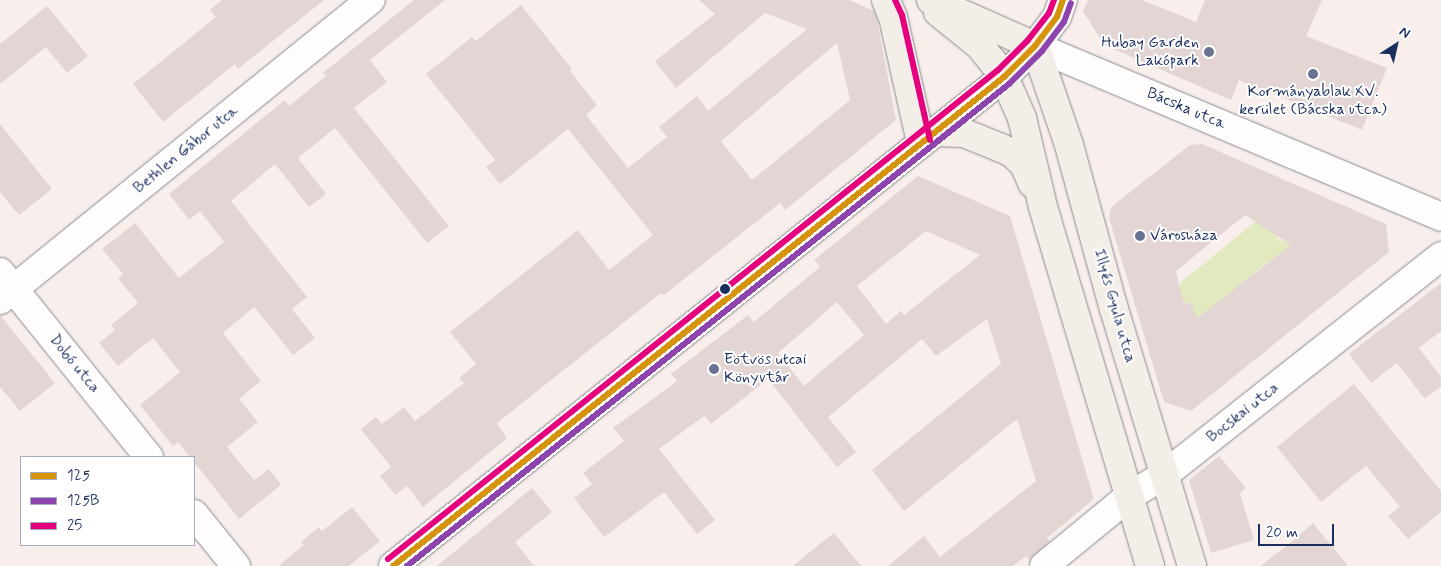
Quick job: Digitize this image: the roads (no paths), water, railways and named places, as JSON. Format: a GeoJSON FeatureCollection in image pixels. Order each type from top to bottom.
{"type":"FeatureCollection","features":[{"type":"Feature","properties":{"kind":"main road"},"geometry":{"type":"LineString","coordinates":[[886,0],[893,17],[927,137],[964,133],[1012,153],[1024,164],[1043,207]]}},
{"type":"Feature","properties":{"kind":"main road"},"geometry":{"type":"LineString","coordinates":[[920,0],[980,46],[1004,77],[1022,118],[1043,207],[1150,566]]}},
{"type":"Feature","properties":{"kind":"main road","name":"Bácska utca"},"geometry":{"type":"LineString","coordinates":[[931,0],[1035,46]]}},
{"type":"Feature","properties":{"kind":"main road","name":"Illyés Gyula utca"},"geometry":{"type":"LineString","coordinates":[[1035,46],[1069,145],[1114,309],[1192,566]]}},
{"type":"Feature","properties":{"kind":"street","name":"Bethlen Gábor utca"},"geometry":{"type":"LineString","coordinates":[[5,287],[372,0]]}},
{"type":"Feature","properties":{"kind":"street"},"geometry":{"type":"LineString","coordinates":[[393,566],[1004,77],[1035,46],[1057,16],[1063,0]]}},
{"type":"Feature","properties":{"kind":"street","name":"Bácska utca"},"geometry":{"type":"LineString","coordinates":[[1035,46],[1441,217]]}},
{"type":"Feature","properties":{"kind":"street","name":"Bocskai utca"},"geometry":{"type":"LineString","coordinates":[[1044,566],[1128,497],[1164,475],[1441,256]]}},
{"type":"Feature","properties":{"kind":"street","name":"Dobó utca"},"geometry":{"type":"LineString","coordinates":[[5,287],[148,456]]}},
{"type":"Feature","properties":{"kind":"street"},"geometry":{"type":"LineString","coordinates":[[195,515],[236,566]]}},
{"type":"Feature","properties":{"kind":"place","name":"Hubay Garden Lakópark"},"geometry":{"type":"Point","coordinates":[1209,52]}},
{"type":"Feature","properties":{"kind":"place","name":"Kormányablak XV. kerület (Bácska utca)"},"geometry":{"type":"Point","coordinates":[1313,74]}},
{"type":"Feature","properties":{"kind":"place","name":"Városháza"},"geometry":{"type":"Point","coordinates":[1140,236]}},
{"type":"Feature","properties":{"kind":"place","name":"Eötvös utcai Könyvtár"},"geometry":{"type":"Point","coordinates":[714,369]}}]}
